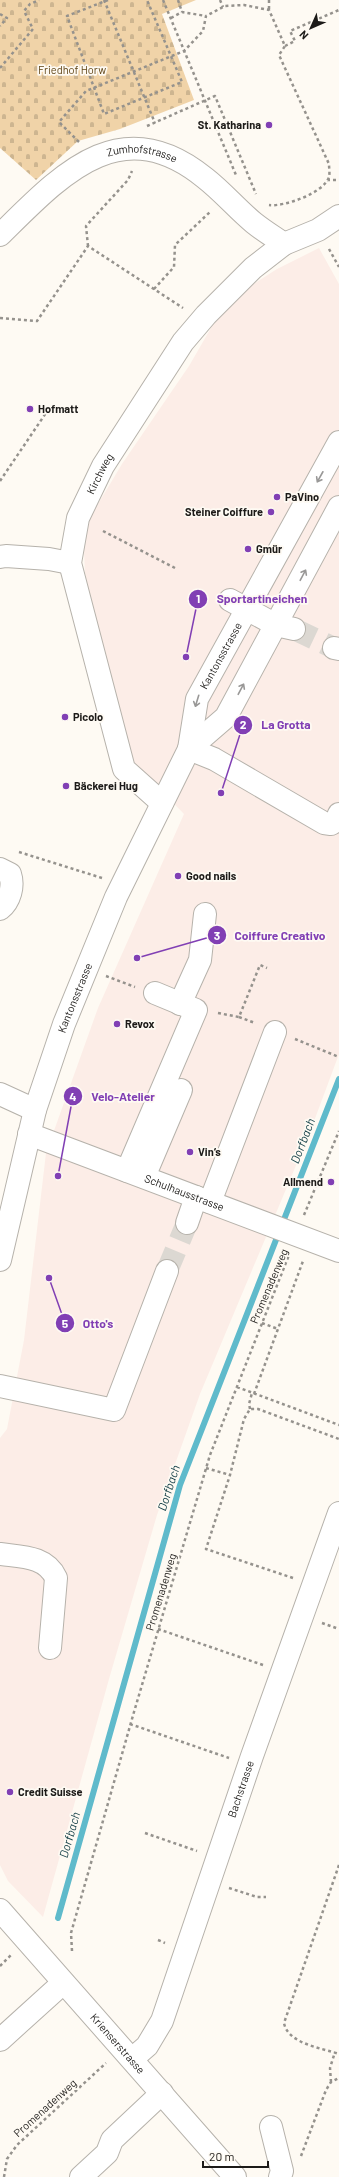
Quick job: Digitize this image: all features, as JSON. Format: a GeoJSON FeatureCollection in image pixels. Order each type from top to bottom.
{"type":"FeatureCollection","features":[{"type":"Feature","properties":{"kind":"street","name":"Zumhofstrasse"},"geometry":{"type":"LineString","coordinates":[[0,235],[42,194],[84,162],[138,139],[146,149],[171,156],[205,178],[254,223],[284,244]]}},
{"type":"Feature","properties":{"kind":"street","name":"Kirchweg"},"geometry":{"type":"LineString","coordinates":[[162,803],[124,769],[70,563],[78,518],[103,466],[183,342],[206,315],[253,268],[284,244],[318,230],[339,216]]}},
{"type":"Feature","properties":{"kind":"street","name":"Kantonsstrasse"},"geometry":{"type":"LineString","coordinates":[[0,1254],[35,1110],[64,1024],[116,897],[189,749],[197,699],[238,605],[339,442]]}},
{"type":"Feature","properties":{"kind":"street","name":"Kantonsstrasse"},"geometry":{"type":"LineString","coordinates":[[189,749],[226,717],[285,627],[339,507]]}},
{"type":"Feature","properties":{"kind":"street"},"geometry":{"type":"LineString","coordinates":[[0,557],[6,556],[48,559],[70,563]]}},
{"type":"Feature","properties":{"kind":"street"},"geometry":{"type":"LineString","coordinates":[[238,605],[285,627]]}},
{"type":"Feature","properties":{"kind":"street"},"geometry":{"type":"LineString","coordinates":[[189,749],[214,759],[324,823],[331,824],[336,821],[339,814]]}},
{"type":"Feature","properties":{"kind":"street"},"geometry":{"type":"LineString","coordinates":[[0,869],[10,874],[12,881],[8,898],[0,909]]}},
{"type":"Feature","properties":{"kind":"street"},"geometry":{"type":"LineString","coordinates":[[135,1174],[188,1007],[200,960],[206,914]]}},
{"type":"Feature","properties":{"kind":"street"},"geometry":{"type":"LineString","coordinates":[[146,991],[188,1007]]}},
{"type":"Feature","properties":{"kind":"street"},"geometry":{"type":"LineString","coordinates":[[187,1223],[203,1200],[275,1032]]}},
{"type":"Feature","properties":{"kind":"street"},"geometry":{"type":"LineString","coordinates":[[135,1174],[181,1090]]}},
{"type":"Feature","properties":{"kind":"street"},"geometry":{"type":"LineString","coordinates":[[0,1094],[35,1110]]}},
{"type":"Feature","properties":{"kind":"street","name":"Schulhausstrasse"},"geometry":{"type":"LineString","coordinates":[[29,1134],[339,1251]]}},
{"type":"Feature","properties":{"kind":"street"},"geometry":{"type":"LineString","coordinates":[[0,1386],[114,1410],[167,1271]]}},
{"type":"Feature","properties":{"kind":"street","name":"Bachstrasse"},"geometry":{"type":"LineString","coordinates":[[132,2059],[148,2046],[162,2021],[252,1756],[339,1513]]}},
{"type":"Feature","properties":{"kind":"street"},"geometry":{"type":"LineString","coordinates":[[0,1554],[42,1561],[53,1570],[56,1578],[50,1648]]}},
{"type":"Feature","properties":{"kind":"street","name":"Krienserstrasse"},"geometry":{"type":"LineString","coordinates":[[0,1910],[236,2177]]}},
{"type":"Feature","properties":{"kind":"street"},"geometry":{"type":"LineString","coordinates":[[0,2040],[63,1983]]}},
{"type":"Feature","properties":{"kind":"street"},"geometry":{"type":"LineString","coordinates":[[81,2177],[107,2153],[112,2140],[162,2093]]}},
{"type":"Feature","properties":{"kind":"street"},"geometry":{"type":"LineString","coordinates":[[271,2127],[282,2171],[280,2177]]}},
{"type":"Feature","properties":{"kind":"path"},"geometry":{"type":"LineString","coordinates":[[0,68],[33,30],[24,11],[30,4],[39,0]]}},
{"type":"Feature","properties":{"kind":"path"},"geometry":{"type":"LineString","coordinates":[[108,0],[67,16],[104,114],[182,82],[147,0]]}},
{"type":"Feature","properties":{"kind":"path"},"geometry":{"type":"LineString","coordinates":[[163,0],[238,179]]}},
{"type":"Feature","properties":{"kind":"path"},"geometry":{"type":"LineString","coordinates":[[178,0],[182,12]]}},
{"type":"Feature","properties":{"kind":"path"},"geometry":{"type":"LineString","coordinates":[[220,0],[223,7]]}},
{"type":"Feature","properties":{"kind":"path"},"geometry":{"type":"LineString","coordinates":[[269,0],[269,10],[285,46]]}},
{"type":"Feature","properties":{"kind":"path"},"geometry":{"type":"LineString","coordinates":[[104,1],[155,123]]}},
{"type":"Feature","properties":{"kind":"path"},"geometry":{"type":"LineString","coordinates":[[171,18],[182,12],[206,16],[223,7],[244,5],[269,10]]}},
{"type":"Feature","properties":{"kind":"path"},"geometry":{"type":"LineString","coordinates":[[263,203],[277,206],[291,202],[318,190],[329,177],[328,164],[279,55],[285,46],[294,41],[290,31],[339,10]]}},
{"type":"Feature","properties":{"kind":"path"},"geometry":{"type":"LineString","coordinates":[[0,14],[7,18],[0,26]]}},
{"type":"Feature","properties":{"kind":"path"},"geometry":{"type":"LineString","coordinates":[[74,137],[59,122],[86,91],[184,51],[203,31],[206,16]]}},
{"type":"Feature","properties":{"kind":"path"},"geometry":{"type":"LineString","coordinates":[[0,318],[37,321],[88,246],[86,226],[128,180],[132,171],[138,139],[155,123],[204,100],[215,96],[256,195],[260,199]]}},
{"type":"Feature","properties":{"kind":"path"},"geometry":{"type":"LineString","coordinates":[[327,180],[339,180]]}},
{"type":"Feature","properties":{"kind":"path"},"geometry":{"type":"LineString","coordinates":[[154,289],[174,267],[175,245],[212,210]]}},
{"type":"Feature","properties":{"kind":"path"},"geometry":{"type":"LineString","coordinates":[[88,246],[186,310]]}},
{"type":"Feature","properties":{"kind":"path"},"geometry":{"type":"LineString","coordinates":[[328,248],[339,267]]}},
{"type":"Feature","properties":{"kind":"path"},"geometry":{"type":"LineString","coordinates":[[0,481],[50,407]]}},
{"type":"Feature","properties":{"kind":"path"},"geometry":{"type":"LineString","coordinates":[[104,531],[175,568]]}},
{"type":"Feature","properties":{"kind":"path"},"geometry":{"type":"LineString","coordinates":[[14,851],[99,875]]}},
{"type":"Feature","properties":{"kind":"path"},"geometry":{"type":"LineString","coordinates":[[188,1007],[239,1017],[260,965],[267,968]]}},
{"type":"Feature","properties":{"kind":"path"},"geometry":{"type":"LineString","coordinates":[[85,973],[105,976],[146,991]]}},
{"type":"Feature","properties":{"kind":"path"},"geometry":{"type":"LineString","coordinates":[[330,1053],[339,1057]]}},
{"type":"Feature","properties":{"kind":"path","name":"Promenadenweg"},"geometry":{"type":"LineString","coordinates":[[72,1951],[71,1933],[130,1724],[206,1468],[296,1234],[339,1131]]}},
{"type":"Feature","properties":{"kind":"path"},"geometry":{"type":"LineString","coordinates":[[301,1580],[206,1549],[230,1476],[244,1419],[250,1409],[249,1404],[304,1258]]}},
{"type":"Feature","properties":{"kind":"path"},"geometry":{"type":"LineString","coordinates":[[262,1323],[278,1329]]}},
{"type":"Feature","properties":{"kind":"path"},"geometry":{"type":"LineString","coordinates":[[237,1387],[339,1425]]}},
{"type":"Feature","properties":{"kind":"path"},"geometry":{"type":"LineString","coordinates":[[250,1409],[258,1409],[339,1439]]}},
{"type":"Feature","properties":{"kind":"path"},"geometry":{"type":"LineString","coordinates":[[206,1468],[230,1476]]}},
{"type":"Feature","properties":{"kind":"path"},"geometry":{"type":"LineString","coordinates":[[318,1622],[339,1629]]}},
{"type":"Feature","properties":{"kind":"path"},"geometry":{"type":"LineString","coordinates":[[158,1629],[271,1667]]}},
{"type":"Feature","properties":{"kind":"path"},"geometry":{"type":"LineString","coordinates":[[130,1724],[231,1759]]}},
{"type":"Feature","properties":{"kind":"path"},"geometry":{"type":"LineString","coordinates":[[145,1833],[200,1852]]}},
{"type":"Feature","properties":{"kind":"path"},"geometry":{"type":"LineString","coordinates":[[339,1865],[284,2024],[285,2030],[293,2038],[339,2054]]}},
{"type":"Feature","properties":{"kind":"path"},"geometry":{"type":"LineString","coordinates":[[221,1886],[258,1898],[266,1897]]}},
{"type":"Feature","properties":{"kind":"path"},"geometry":{"type":"LineString","coordinates":[[0,1966],[16,1951]]}},
{"type":"Feature","properties":{"kind":"path"},"geometry":{"type":"LineString","coordinates":[[331,2082],[330,2068],[335,2052]]}},
{"type":"Feature","properties":{"kind":"path","name":"Promenadenweg"},"geometry":{"type":"LineString","coordinates":[[4,2177],[7,2159],[17,2145],[111,2059]]}},
{"type":"Feature","properties":{"kind":"path"},"geometry":{"type":"LineString","coordinates":[[299,2163],[326,2090],[331,2082],[339,2078]]}},
{"type":"Feature","properties":{"kind":"shaded area"},"geometry":{"type":"Polygon","coordinates":[[[319,248],[339,284],[339,1054],[310,1132],[200,1394],[157,1515],[109,1679],[43,1917],[8,1881],[0,1865],[0,1438],[7,1429],[24,1340],[46,1153],[98,1008],[184,814],[129,757],[103,657],[85,573],[83,529],[122,464],[189,366],[215,321],[252,285],[277,269],[319,248]]]}},
{"type":"Feature","properties":{"kind":"green space","name":"Friedhof Horw"},"geometry":{"type":"Polygon","coordinates":[[[0,0],[196,0],[162,14],[194,100],[120,129],[78,141],[36,180],[0,148],[0,0]]]}},
{"type":"Feature","properties":{"kind":"waterway","name":"Dorfbach"},"geometry":{"type":"LineString","coordinates":[[58,1918],[180,1485],[339,1079]]}},
{"type":"Feature","properties":{"kind":"tunnel"},"geometry":{"type":"LineString","coordinates":[[294,629],[334,648]]}},
{"type":"Feature","properties":{"kind":"tunnel"},"geometry":{"type":"LineString","coordinates":[[167,1271],[187,1223]]}},
{"type":"Feature","properties":{"kind":"place","name":"St. Katharina"},"geometry":{"type":"Point","coordinates":[269,125]}},
{"type":"Feature","properties":{"kind":"place","name":"Hofmatt"},"geometry":{"type":"Point","coordinates":[30,409]}},
{"type":"Feature","properties":{"kind":"place","name":"PaVino"},"geometry":{"type":"Point","coordinates":[277,497]}},
{"type":"Feature","properties":{"kind":"place","name":"Steiner Coiffure"},"geometry":{"type":"Point","coordinates":[271,512]}},
{"type":"Feature","properties":{"kind":"place","name":"Gmür"},"geometry":{"type":"Point","coordinates":[248,549]}},
{"type":"Feature","properties":{"kind":"place","name":"Sportartineichen"},"geometry":{"type":"Point","coordinates":[186,657]}},
{"type":"Feature","properties":{"kind":"place","name":"Picolo"},"geometry":{"type":"Point","coordinates":[65,717]}},
{"type":"Feature","properties":{"kind":"place","name":"Bäckerei Hug"},"geometry":{"type":"Point","coordinates":[66,786]}},
{"type":"Feature","properties":{"kind":"place","name":"La Grotta"},"geometry":{"type":"Point","coordinates":[221,793]}},
{"type":"Feature","properties":{"kind":"place","name":"Good nails"},"geometry":{"type":"Point","coordinates":[178,876]}},
{"type":"Feature","properties":{"kind":"place","name":"Coiffure Creativo"},"geometry":{"type":"Point","coordinates":[137,958]}},
{"type":"Feature","properties":{"kind":"place","name":"Revox"},"geometry":{"type":"Point","coordinates":[117,1024]}},
{"type":"Feature","properties":{"kind":"place","name":"Vin‘s"},"geometry":{"type":"Point","coordinates":[190,1152]}},
{"type":"Feature","properties":{"kind":"place","name":"Velo-Atelier"},"geometry":{"type":"Point","coordinates":[58,1176]}},
{"type":"Feature","properties":{"kind":"place","name":"Allmend"},"geometry":{"type":"Point","coordinates":[331,1182]}},
{"type":"Feature","properties":{"kind":"place","name":"Otto's"},"geometry":{"type":"Point","coordinates":[49,1278]}},
{"type":"Feature","properties":{"kind":"place","name":"Credit Suisse"},"geometry":{"type":"Point","coordinates":[10,1792]}}]}
